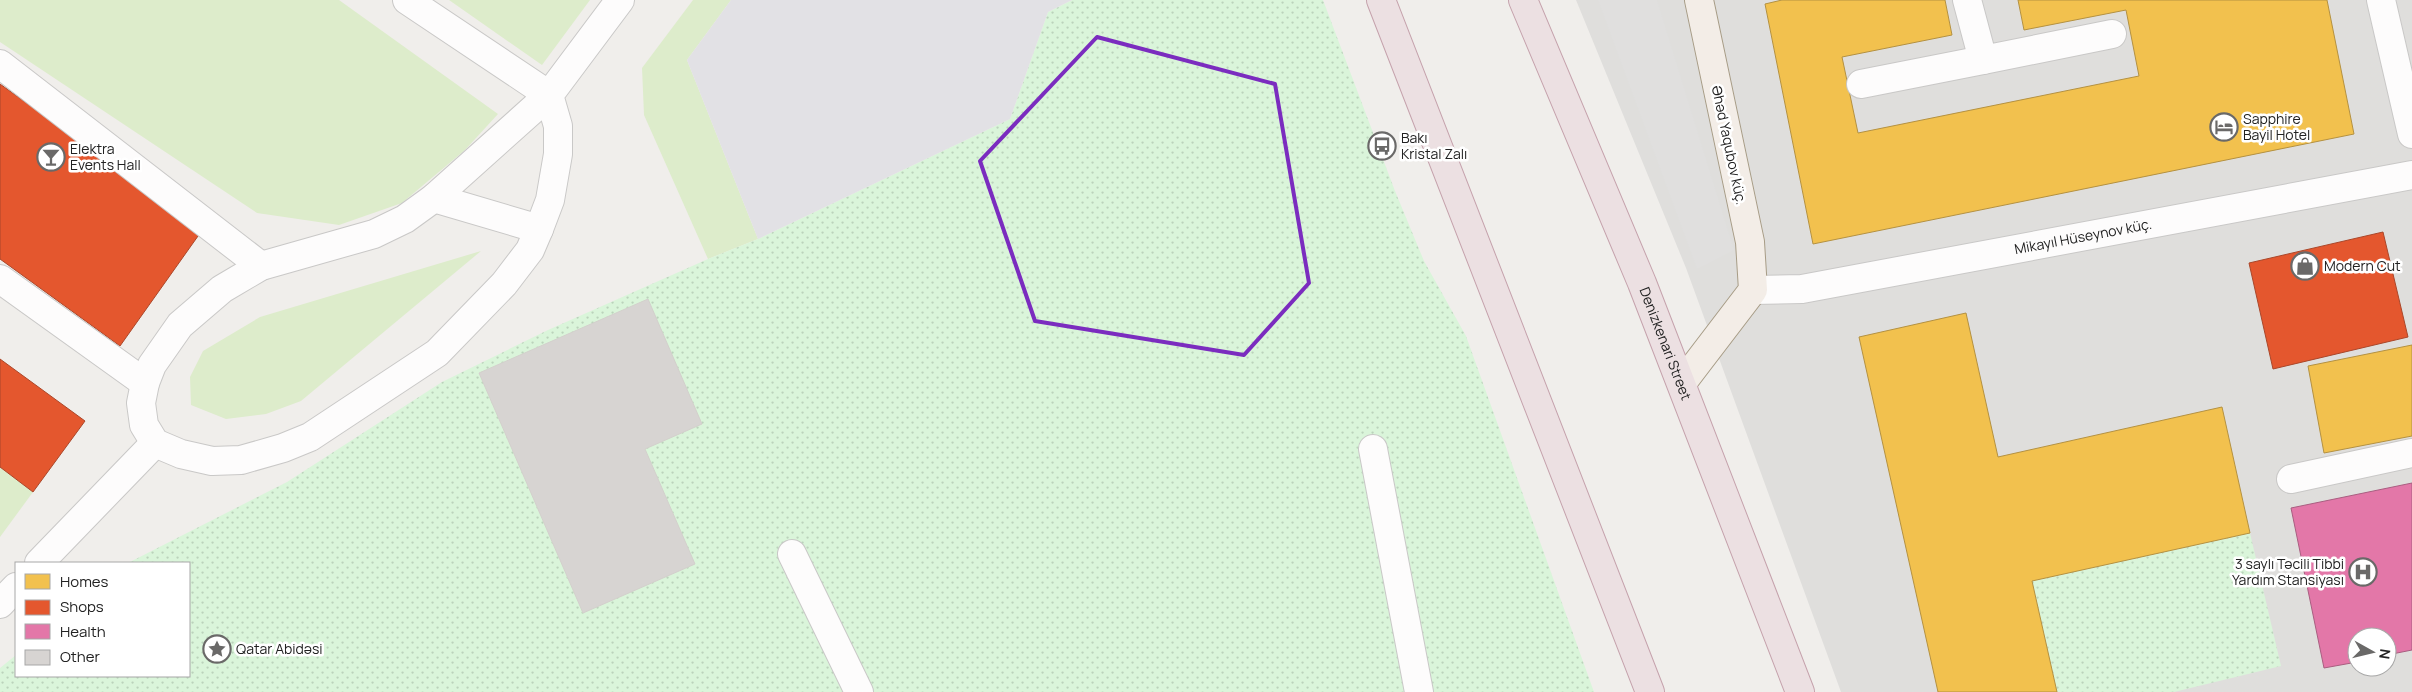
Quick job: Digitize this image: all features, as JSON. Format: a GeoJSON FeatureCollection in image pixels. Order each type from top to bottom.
{"type":"FeatureCollection","features":[{"type":"Feature","properties":{"kind":"highway"},"geometry":{"type":"LineString","coordinates":[[1380,0],[1650,692]]}},
{"type":"Feature","properties":{"kind":"highway","name":"Denizkenari Street"},"geometry":{"type":"LineString","coordinates":[[1523,0],[1642,283],[1800,692]]}},
{"type":"Feature","properties":{"kind":"main road","name":"Əhəd Yaqubov küç."},"geometry":{"type":"LineString","coordinates":[[1698,0],[1750,242],[1753,290]]}},
{"type":"Feature","properties":{"kind":"main road"},"geometry":{"type":"LineString","coordinates":[[1682,383],[1753,290]]}},
{"type":"Feature","properties":{"kind":"street"},"geometry":{"type":"LineString","coordinates":[[407,0],[549,94],[558,126],[558,154],[550,200],[530,250],[504,284],[437,353],[310,437],[283,448],[241,460],[212,461],[181,454],[155,443],[144,424],[141,403],[145,383],[152,365],[180,325],[222,289],[261,266],[374,234],[406,219],[434,198],[549,94],[620,0]]}},
{"type":"Feature","properties":{"kind":"street"},"geometry":{"type":"LineString","coordinates":[[1967,0],[1983,60]]}},
{"type":"Feature","properties":{"kind":"street"},"geometry":{"type":"LineString","coordinates":[[2381,0],[2412,134]]}},
{"type":"Feature","properties":{"kind":"street"},"geometry":{"type":"LineString","coordinates":[[1861,84],[2112,34]]}},
{"type":"Feature","properties":{"kind":"street"},"geometry":{"type":"LineString","coordinates":[[0,64],[261,266]]}},
{"type":"Feature","properties":{"kind":"street","name":"Mikayıl Hüseynov küç."},"geometry":{"type":"LineString","coordinates":[[1753,290],[1802,290],[2412,175]]}},
{"type":"Feature","properties":{"kind":"street"},"geometry":{"type":"LineString","coordinates":[[434,198],[539,229]]}},
{"type":"Feature","properties":{"kind":"street"},"geometry":{"type":"LineString","coordinates":[[0,279],[145,383]]}},
{"type":"Feature","properties":{"kind":"street"},"geometry":{"type":"LineString","coordinates":[[40,562],[155,443]]}},
{"type":"Feature","properties":{"kind":"street"},"geometry":{"type":"LineString","coordinates":[[1373,449],[1419,692]]}},
{"type":"Feature","properties":{"kind":"street"},"geometry":{"type":"LineString","coordinates":[[2291,479],[2412,453]]}},
{"type":"Feature","properties":{"kind":"street"},"geometry":{"type":"LineString","coordinates":[[792,554],[859,692]]}},
{"type":"Feature","properties":{"kind":"street"},"geometry":{"type":"LineString","coordinates":[[0,604],[15,588]]}},
{"type":"Feature","properties":{"kind":"highlighted area"},"geometry":{"type":"Polygon","coordinates":[[[1097,37],[1275,84],[1309,283],[1244,355],[1035,321],[980,161],[1097,37]]]}},
{"type":"Feature","properties":{"kind":"shaded area"},"geometry":{"type":"Polygon","coordinates":[[[731,0],[1072,0],[1048,12],[1010,119],[758,239],[687,60],[731,0]]]}},
{"type":"Feature","properties":{"kind":"shaded area"},"geometry":{"type":"Polygon","coordinates":[[[1576,0],[2412,0],[2412,692],[1841,692],[1686,268],[1576,0]]]}},
{"type":"Feature","properties":{"kind":"shaded area"},"geometry":{"type":"Polygon","coordinates":[[[1598,0],[1657,0],[1734,250],[1697,269],[1598,0]]]}},
{"type":"Feature","properties":{"kind":"green space"},"geometry":{"type":"Polygon","coordinates":[[[0,0],[339,0],[498,114],[465,150],[402,203],[339,225],[257,213],[0,42],[0,0]]]}},
{"type":"Feature","properties":{"kind":"green space"},"geometry":{"type":"Polygon","coordinates":[[[449,0],[590,0],[542,65],[449,0]]]}},
{"type":"Feature","properties":{"kind":"green space"},"geometry":{"type":"Polygon","coordinates":[[[693,0],[731,0],[687,60],[758,239],[708,259],[644,115],[642,68],[693,0]]]}},
{"type":"Feature","properties":{"kind":"green space"},"geometry":{"type":"Polygon","coordinates":[[[1072,0],[1323,0],[1395,191],[1424,261],[1466,336],[1594,692],[0,692],[0,668],[15,656],[15,677],[190,677],[190,562],[130,562],[287,482],[442,382],[548,330],[708,259],[758,239],[1010,119],[1048,12],[1072,0]]]}},
{"type":"Feature","properties":{"kind":"green space"},"geometry":{"type":"Polygon","coordinates":[[[481,251],[301,401],[266,414],[226,419],[191,405],[190,377],[203,351],[260,317],[481,251]]]}},
{"type":"Feature","properties":{"kind":"green space"},"geometry":{"type":"Polygon","coordinates":[[[0,467],[33,492],[0,537],[0,467]]]}},
{"type":"Feature","properties":{"kind":"green space"},"geometry":{"type":"Polygon","coordinates":[[[2250,533],[2281,666],[2174,692],[2057,692],[2032,581],[2250,533]]]}},
{"type":"Feature","properties":{"kind":"building: Homes"},"geometry":{"type":"Polygon","coordinates":[[[1782,0],[1945,0],[1952,35],[1842,57],[1858,133],[2139,76],[2126,10],[2024,30],[2018,0],[2327,0],[2354,134],[1813,244],[1765,4],[1782,0]]]}},
{"type":"Feature","properties":{"kind":"building: Homes"},"geometry":{"type":"Polygon","coordinates":[[[1966,313],[1998,457],[2222,407],[2250,533],[2032,581],[2057,692],[1938,692],[1859,337],[1966,313]]]}},
{"type":"Feature","properties":{"kind":"building: Homes"},"geometry":{"type":"Polygon","coordinates":[[[2412,345],[2412,436],[2324,453],[2308,366],[2412,345]]]}},
{"type":"Feature","properties":{"kind":"building: Shops","name":"Elektra Events Hall"},"geometry":{"type":"Polygon","coordinates":[[[0,84],[203,229],[120,346],[0,259],[0,84]]]}},
{"type":"Feature","properties":{"kind":"building: Shops"},"geometry":{"type":"Polygon","coordinates":[[[2383,232],[2408,337],[2273,369],[2249,263],[2383,232]]]}},
{"type":"Feature","properties":{"kind":"building: Shops"},"geometry":{"type":"Polygon","coordinates":[[[0,359],[85,421],[33,492],[0,467],[0,359]]]}},
{"type":"Feature","properties":{"kind":"building: Health"},"geometry":{"type":"Polygon","coordinates":[[[2412,483],[2412,650],[2397,653],[2397,627],[2347,627],[2347,664],[2324,668],[2291,508],[2412,483]]]}},
{"type":"Feature","properties":{"kind":"building: Other"},"geometry":{"type":"Polygon","coordinates":[[[648,299],[702,424],[645,449],[695,564],[583,613],[479,373],[648,299]]]}},
{"type":"Feature","properties":{"kind":"place","name":"Sapphire Bayil Hotel"},"geometry":{"type":"Point","coordinates":[2224,127]}},
{"type":"Feature","properties":{"kind":"place","name":"Bakı Kristal Zalı"},"geometry":{"type":"Point","coordinates":[1382,146]}},
{"type":"Feature","properties":{"kind":"place","name":"Elektra Events Hall"},"geometry":{"type":"Point","coordinates":[51,157]}},
{"type":"Feature","properties":{"kind":"place","name":"Modern Cut"},"geometry":{"type":"Point","coordinates":[2305,266]}},
{"type":"Feature","properties":{"kind":"place","name":"3 saylı Təcili Tibbi Yardım Stansiyası"},"geometry":{"type":"Point","coordinates":[2363,572]}},
{"type":"Feature","properties":{"kind":"place","name":"Qatar Abidəsi"},"geometry":{"type":"Point","coordinates":[217,649]}}]}
